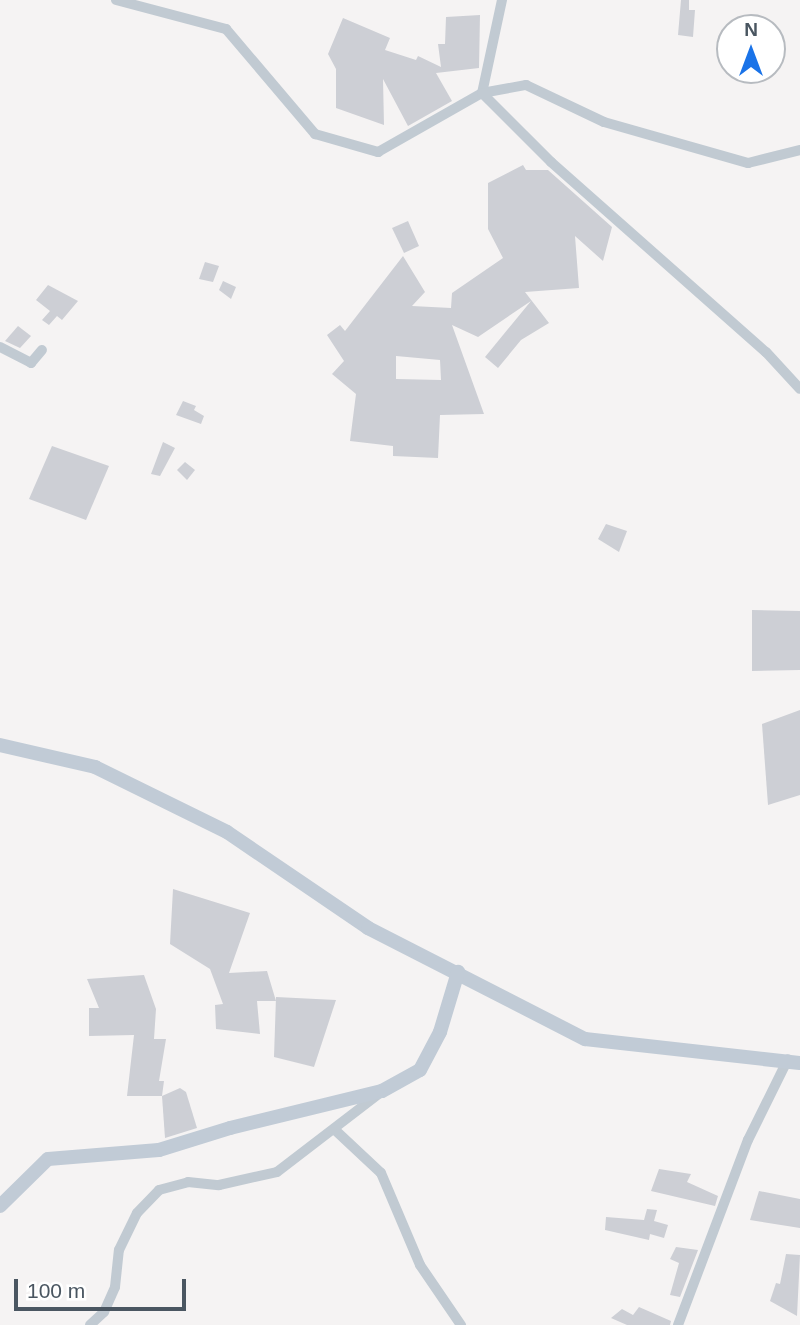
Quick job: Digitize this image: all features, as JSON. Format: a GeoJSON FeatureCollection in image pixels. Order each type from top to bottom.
{"type":"FeatureCollection","features":[{"type":"Feature","properties":{"kind":"street"},"geometry":{"type":"LineString","coordinates":[[116,0],[226,29],[315,134],[378,152],[482,93],[526,85],[604,122],[748,163],[800,150]]}},
{"type":"Feature","properties":{"kind":"street"},"geometry":{"type":"LineString","coordinates":[[482,93],[502,0]]}},
{"type":"Feature","properties":{"kind":"street"},"geometry":{"type":"LineString","coordinates":[[482,93],[551,162],[766,352],[800,389]]}},
{"type":"Feature","properties":{"kind":"street"},"geometry":{"type":"LineString","coordinates":[[0,347],[31,363],[42,350]]}},
{"type":"Feature","properties":{"kind":"street"},"geometry":{"type":"LineString","coordinates":[[0,745],[95,767],[216,827],[368,928],[585,1039],[794,1061],[715,1220],[678,1325]]}},
{"type":"Feature","properties":{"kind":"street"},"geometry":{"type":"LineString","coordinates":[[90,1325],[104,1312],[115,1287],[119,1250],[137,1213],[159,1190],[188,1182],[219,1185],[277,1172],[382,1091],[420,1070],[440,1032],[458,972]]}},
{"type":"Feature","properties":{"kind":"street"},"geometry":{"type":"LineString","coordinates":[[0,1206],[48,1159],[159,1150],[230,1128],[382,1091]]}},
{"type":"Feature","properties":{"kind":"street"},"geometry":{"type":"LineString","coordinates":[[334,1129],[381,1173],[420,1265],[461,1325]]}},
{"type":"Feature","properties":{"kind":"building"},"geometry":{"type":"Polygon","coordinates":[[[681,0],[689,0],[689,10],[695,10],[693,37],[678,35],[681,0]]]}},
{"type":"Feature","properties":{"kind":"building"},"geometry":{"type":"Polygon","coordinates":[[[480,15],[479,68],[436,73],[452,101],[408,126],[383,79],[384,125],[336,108],[336,69],[328,54],[343,18],[390,38],[385,50],[416,60],[418,56],[441,67],[438,44],[445,44],[446,17],[480,15]]]}},
{"type":"Feature","properties":{"kind":"building"},"geometry":{"type":"Polygon","coordinates":[[[523,165],[526,170],[548,170],[612,227],[603,261],[575,236],[579,288],[525,292],[549,323],[521,340],[498,368],[485,357],[531,301],[478,337],[452,325],[484,414],[440,415],[438,458],[393,456],[393,446],[350,441],[356,394],[332,374],[344,361],[327,335],[340,325],[345,331],[403,256],[425,292],[412,306],[451,308],[452,293],[503,258],[488,229],[488,183],[523,165]],[[396,356],[396,379],[441,380],[440,360],[396,356]]]}},
{"type":"Feature","properties":{"kind":"building"},"geometry":{"type":"Polygon","coordinates":[[[408,221],[419,246],[404,253],[392,228],[408,221]]]}},
{"type":"Feature","properties":{"kind":"building"},"geometry":{"type":"Polygon","coordinates":[[[205,262],[219,266],[213,282],[199,279],[205,262]]]}},
{"type":"Feature","properties":{"kind":"building"},"geometry":{"type":"Polygon","coordinates":[[[223,281],[236,287],[231,299],[219,290],[223,281]]]}},
{"type":"Feature","properties":{"kind":"building"},"geometry":{"type":"Polygon","coordinates":[[[48,285],[78,301],[62,320],[57,316],[49,325],[42,320],[50,311],[36,300],[48,285]]]}},
{"type":"Feature","properties":{"kind":"building"},"geometry":{"type":"Polygon","coordinates":[[[18,326],[31,336],[20,348],[5,341],[18,326]]]}},
{"type":"Feature","properties":{"kind":"building"},"geometry":{"type":"Polygon","coordinates":[[[183,401],[196,406],[194,410],[204,416],[201,424],[176,415],[183,401]]]}},
{"type":"Feature","properties":{"kind":"building"},"geometry":{"type":"Polygon","coordinates":[[[163,442],[175,448],[160,476],[151,474],[163,442]]]}},
{"type":"Feature","properties":{"kind":"building"},"geometry":{"type":"Polygon","coordinates":[[[52,446],[109,466],[86,520],[29,499],[52,446]]]}},
{"type":"Feature","properties":{"kind":"building"},"geometry":{"type":"Polygon","coordinates":[[[185,462],[195,470],[187,480],[177,470],[185,462]]]}},
{"type":"Feature","properties":{"kind":"building"},"geometry":{"type":"Polygon","coordinates":[[[606,524],[627,531],[619,552],[598,539],[606,524]]]}},
{"type":"Feature","properties":{"kind":"building"},"geometry":{"type":"Polygon","coordinates":[[[752,610],[800,611],[800,670],[752,671],[752,610]]]}},
{"type":"Feature","properties":{"kind":"building"},"geometry":{"type":"Polygon","coordinates":[[[800,710],[800,795],[768,805],[762,724],[800,710]]]}},
{"type":"Feature","properties":{"kind":"building"},"geometry":{"type":"Polygon","coordinates":[[[173,889],[250,913],[229,973],[267,971],[276,1001],[257,1001],[260,1034],[216,1029],[215,1005],[223,1004],[210,969],[170,944],[173,889]]]}},
{"type":"Feature","properties":{"kind":"building"},"geometry":{"type":"Polygon","coordinates":[[[144,975],[156,1009],[154,1039],[166,1039],[159,1081],[164,1081],[162,1096],[127,1096],[134,1035],[89,1036],[89,1008],[99,1008],[87,979],[144,975]]]}},
{"type":"Feature","properties":{"kind":"building"},"geometry":{"type":"Polygon","coordinates":[[[276,997],[336,1000],[314,1067],[274,1057],[276,997]]]}},
{"type":"Feature","properties":{"kind":"building"},"geometry":{"type":"Polygon","coordinates":[[[180,1088],[186,1092],[197,1128],[165,1138],[162,1096],[180,1088]]]}},
{"type":"Feature","properties":{"kind":"building"},"geometry":{"type":"Polygon","coordinates":[[[659,1169],[691,1174],[687,1182],[718,1196],[715,1206],[651,1191],[659,1169]]]}},
{"type":"Feature","properties":{"kind":"building"},"geometry":{"type":"Polygon","coordinates":[[[759,1191],[800,1199],[800,1228],[750,1220],[759,1191]]]}},
{"type":"Feature","properties":{"kind":"building"},"geometry":{"type":"Polygon","coordinates":[[[647,1209],[657,1210],[654,1221],[668,1225],[664,1238],[650,1234],[649,1240],[605,1230],[606,1217],[644,1220],[647,1209]]]}},
{"type":"Feature","properties":{"kind":"building"},"geometry":{"type":"Polygon","coordinates":[[[676,1247],[698,1250],[680,1297],[670,1295],[679,1263],[670,1259],[676,1247]]]}},
{"type":"Feature","properties":{"kind":"building"},"geometry":{"type":"Polygon","coordinates":[[[786,1254],[800,1255],[797,1316],[770,1301],[776,1283],[780,1284],[786,1254]]]}},
{"type":"Feature","properties":{"kind":"building"},"geometry":{"type":"Polygon","coordinates":[[[639,1307],[671,1321],[670,1325],[627,1325],[611,1318],[622,1309],[633,1315],[639,1307]]]}}]}
